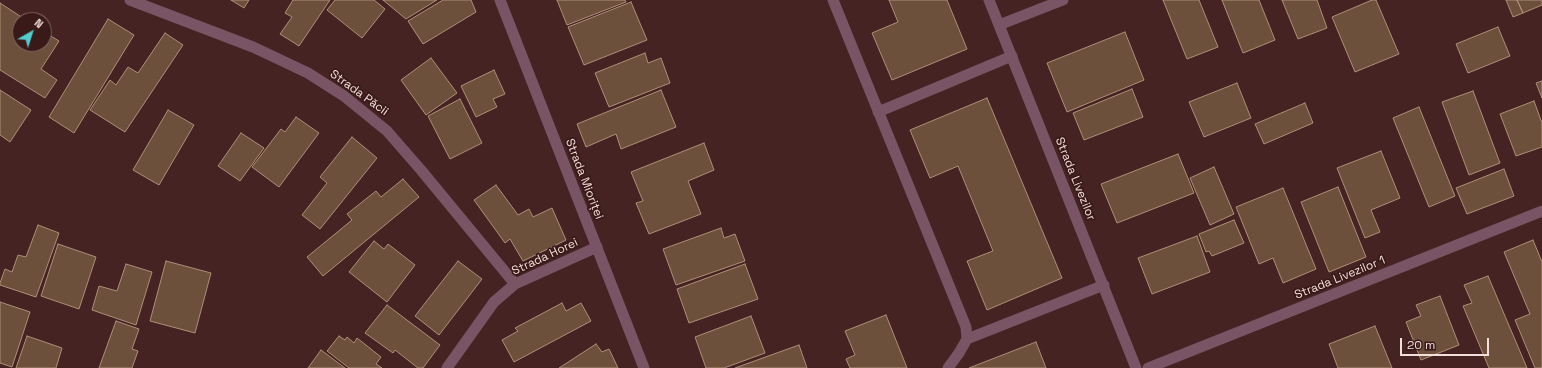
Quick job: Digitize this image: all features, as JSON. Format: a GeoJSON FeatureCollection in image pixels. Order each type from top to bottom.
{"type":"FeatureCollection","features":[{"type":"Feature","properties":{"kind":"street","name":"Strada Păcii"},"geometry":{"type":"LineString","coordinates":[[130,0],[253,47],[308,73],[344,96],[387,131],[515,284]]}},
{"type":"Feature","properties":{"kind":"street","name":"Strada Mioriței"},"geometry":{"type":"LineString","coordinates":[[500,0],[644,368]]}},
{"type":"Feature","properties":{"kind":"street"},"geometry":{"type":"LineString","coordinates":[[832,0],[966,327],[967,339],[948,368]]}},
{"type":"Feature","properties":{"kind":"street","name":"Strada Livezilor"},"geometry":{"type":"LineString","coordinates":[[989,0],[1136,368]]}},
{"type":"Feature","properties":{"kind":"street"},"geometry":{"type":"LineString","coordinates":[[999,25],[1063,0]]}},
{"type":"Feature","properties":{"kind":"street"},"geometry":{"type":"LineString","coordinates":[[878,112],[1012,56]]}},
{"type":"Feature","properties":{"kind":"street","name":"Strada Livezilor 1"},"geometry":{"type":"LineString","coordinates":[[1148,368],[1542,211]]}},
{"type":"Feature","properties":{"kind":"street","name":"Strada Horei"},"geometry":{"type":"LineString","coordinates":[[447,368],[494,302],[515,284],[597,247]]}},
{"type":"Feature","properties":{"kind":"street"},"geometry":{"type":"LineString","coordinates":[[967,339],[1104,285]]}},
{"type":"Feature","properties":{"kind":"building"},"geometry":{"type":"Polygon","coordinates":[[[231,0],[249,0],[244,8],[231,0]]]}},
{"type":"Feature","properties":{"kind":"building"},"geometry":{"type":"Polygon","coordinates":[[[293,0],[330,0],[299,46],[280,34],[292,17],[285,13],[293,0]]]}},
{"type":"Feature","properties":{"kind":"building"},"geometry":{"type":"Polygon","coordinates":[[[335,0],[374,0],[385,9],[362,38],[327,10],[335,0]]]}},
{"type":"Feature","properties":{"kind":"building"},"geometry":{"type":"Polygon","coordinates":[[[383,0],[437,0],[406,19],[383,0]]]}},
{"type":"Feature","properties":{"kind":"building"},"geometry":{"type":"Polygon","coordinates":[[[443,0],[471,0],[476,12],[423,44],[408,21],[443,0]]]}},
{"type":"Feature","properties":{"kind":"building"},"geometry":{"type":"Polygon","coordinates":[[[557,0],[625,0],[626,2],[567,25],[557,0]]]}},
{"type":"Feature","properties":{"kind":"building"},"geometry":{"type":"Polygon","coordinates":[[[889,0],[947,0],[967,49],[892,80],[872,33],[898,22],[889,0]]]}},
{"type":"Feature","properties":{"kind":"building"},"geometry":{"type":"Polygon","coordinates":[[[1163,0],[1199,0],[1218,47],[1187,59],[1163,0]]]}},
{"type":"Feature","properties":{"kind":"building"},"geometry":{"type":"Polygon","coordinates":[[[1222,0],[1259,0],[1275,40],[1243,53],[1222,0]]]}},
{"type":"Feature","properties":{"kind":"building"},"geometry":{"type":"Polygon","coordinates":[[[1282,0],[1317,0],[1327,28],[1298,39],[1282,0]]]}},
{"type":"Feature","properties":{"kind":"building"},"geometry":{"type":"Polygon","coordinates":[[[1372,0],[1376,0],[1399,54],[1355,72],[1332,17],[1372,0]]]}},
{"type":"Feature","properties":{"kind":"building"},"geometry":{"type":"Polygon","coordinates":[[[1506,0],[1517,0],[1523,13],[1513,17],[1506,0]]]}},
{"type":"Feature","properties":{"kind":"building"},"geometry":{"type":"Polygon","coordinates":[[[1517,0],[1542,0],[1542,5],[1523,13],[1517,0]]]}},
{"type":"Feature","properties":{"kind":"building"},"geometry":{"type":"Polygon","coordinates":[[[631,2],[647,40],[584,65],[568,27],[631,2]]]}},
{"type":"Feature","properties":{"kind":"building"},"geometry":{"type":"Polygon","coordinates":[[[0,3],[14,12],[12,12],[12,52],[52,52],[41,69],[57,80],[45,98],[0,70],[0,3]]]}},
{"type":"Feature","properties":{"kind":"building"},"geometry":{"type":"Polygon","coordinates":[[[108,19],[134,35],[74,133],[49,117],[108,19]]]}},
{"type":"Feature","properties":{"kind":"building"},"geometry":{"type":"Polygon","coordinates":[[[1498,27],[1510,56],[1468,73],[1456,44],[1498,27]]]}},
{"type":"Feature","properties":{"kind":"building"},"geometry":{"type":"Polygon","coordinates":[[[1125,32],[1144,80],[1067,112],[1047,63],[1125,32]]]}},
{"type":"Feature","properties":{"kind":"building"},"geometry":{"type":"Polygon","coordinates":[[[165,33],[183,45],[125,132],[90,110],[110,80],[116,85],[128,67],[138,73],[165,33]]]}},
{"type":"Feature","properties":{"kind":"building"},"geometry":{"type":"Polygon","coordinates":[[[52,37],[59,41],[52,52],[52,37]]]}},
{"type":"Feature","properties":{"kind":"building"},"geometry":{"type":"Polygon","coordinates":[[[645,53],[648,63],[661,58],[670,83],[609,107],[595,73],[645,53]]]}},
{"type":"Feature","properties":{"kind":"building"},"geometry":{"type":"Polygon","coordinates":[[[431,58],[457,93],[426,115],[401,80],[431,58]]]}},
{"type":"Feature","properties":{"kind":"building"},"geometry":{"type":"Polygon","coordinates":[[[494,70],[505,94],[493,99],[497,107],[476,117],[461,86],[494,70]]]}},
{"type":"Feature","properties":{"kind":"building"},"geometry":{"type":"Polygon","coordinates":[[[1542,81],[1542,98],[1536,83],[1542,81]]]}},
{"type":"Feature","properties":{"kind":"building"},"geometry":{"type":"Polygon","coordinates":[[[1237,83],[1251,118],[1204,137],[1189,102],[1237,83]]]}},
{"type":"Feature","properties":{"kind":"building"},"geometry":{"type":"Polygon","coordinates":[[[1132,89],[1143,117],[1084,140],[1073,113],[1132,89]]]}},
{"type":"Feature","properties":{"kind":"building"},"geometry":{"type":"Polygon","coordinates":[[[0,90],[31,110],[10,142],[0,135],[0,90]]]}},
{"type":"Feature","properties":{"kind":"building"},"geometry":{"type":"Polygon","coordinates":[[[661,90],[676,127],[621,149],[616,134],[586,147],[577,124],[661,90]]]}},
{"type":"Feature","properties":{"kind":"building"},"geometry":{"type":"Polygon","coordinates":[[[1473,91],[1500,163],[1469,175],[1442,102],[1473,91]]]}},
{"type":"Feature","properties":{"kind":"building"},"geometry":{"type":"Polygon","coordinates":[[[987,98],[1062,278],[987,310],[967,261],[993,251],[958,166],[930,178],[910,130],[987,98]]]}},
{"type":"Feature","properties":{"kind":"building"},"geometry":{"type":"Polygon","coordinates":[[[460,99],[482,143],[450,159],[428,116],[460,99]]]}},
{"type":"Feature","properties":{"kind":"building"},"geometry":{"type":"Polygon","coordinates":[[[1534,101],[1542,123],[1542,147],[1516,156],[1500,114],[1534,101]]]}},
{"type":"Feature","properties":{"kind":"building"},"geometry":{"type":"Polygon","coordinates":[[[1305,103],[1313,123],[1264,144],[1255,124],[1305,103]]]}},
{"type":"Feature","properties":{"kind":"building"},"geometry":{"type":"Polygon","coordinates":[[[1419,107],[1455,196],[1429,207],[1393,118],[1419,107]]]}},
{"type":"Feature","properties":{"kind":"building"},"geometry":{"type":"Polygon","coordinates":[[[168,110],[194,125],[159,185],[133,170],[168,110]]]}},
{"type":"Feature","properties":{"kind":"building"},"geometry":{"type":"Polygon","coordinates":[[[296,117],[319,133],[279,187],[252,167],[281,129],[285,132],[296,117]]]}},
{"type":"Feature","properties":{"kind":"building"},"geometry":{"type":"Polygon","coordinates":[[[241,133],[264,148],[240,181],[218,166],[241,133]]]}},
{"type":"Feature","properties":{"kind":"building"},"geometry":{"type":"Polygon","coordinates":[[[352,137],[377,158],[320,229],[302,215],[327,183],[320,177],[352,137]]]}},
{"type":"Feature","properties":{"kind":"building"},"geometry":{"type":"Polygon","coordinates":[[[704,143],[714,170],[688,181],[701,214],[649,234],[636,203],[643,201],[631,172],[704,143]]]}},
{"type":"Feature","properties":{"kind":"building"},"geometry":{"type":"Polygon","coordinates":[[[1381,151],[1400,198],[1371,210],[1380,232],[1365,238],[1337,168],[1381,151]]]}},
{"type":"Feature","properties":{"kind":"building"},"geometry":{"type":"Polygon","coordinates":[[[1178,154],[1194,193],[1117,223],[1101,184],[1178,154]]]}},
{"type":"Feature","properties":{"kind":"building"},"geometry":{"type":"Polygon","coordinates":[[[1214,167],[1234,214],[1210,225],[1190,178],[1214,167]]]}},
{"type":"Feature","properties":{"kind":"building"},"geometry":{"type":"Polygon","coordinates":[[[1504,169],[1514,196],[1467,214],[1456,188],[1504,169]]]}},
{"type":"Feature","properties":{"kind":"building"},"geometry":{"type":"Polygon","coordinates":[[[403,179],[419,197],[323,276],[307,257],[352,220],[347,214],[376,191],[381,197],[403,179]]]}},
{"type":"Feature","properties":{"kind":"building"},"geometry":{"type":"Polygon","coordinates":[[[496,185],[518,215],[529,209],[533,217],[552,208],[566,240],[523,261],[510,239],[505,243],[474,200],[496,185]]]}},
{"type":"Feature","properties":{"kind":"building"},"geometry":{"type":"Polygon","coordinates":[[[1338,187],[1366,257],[1329,272],[1301,202],[1338,187]]]}},
{"type":"Feature","properties":{"kind":"building"},"geometry":{"type":"Polygon","coordinates":[[[1283,188],[1316,269],[1283,283],[1273,258],[1259,264],[1236,207],[1283,188]]]}},
{"type":"Feature","properties":{"kind":"building"},"geometry":{"type":"Polygon","coordinates":[[[1234,220],[1244,243],[1212,256],[1209,251],[1206,252],[1199,234],[1234,220]]]}},
{"type":"Feature","properties":{"kind":"building"},"geometry":{"type":"Polygon","coordinates":[[[38,225],[59,233],[36,297],[0,285],[0,283],[5,269],[12,272],[18,255],[26,257],[38,225]]]}},
{"type":"Feature","properties":{"kind":"building"},"geometry":{"type":"Polygon","coordinates":[[[721,228],[724,238],[735,234],[745,261],[676,285],[663,249],[721,228]]]}},
{"type":"Feature","properties":{"kind":"building"},"geometry":{"type":"Polygon","coordinates":[[[1197,236],[1210,272],[1152,294],[1138,258],[1197,236]]]}},
{"type":"Feature","properties":{"kind":"building"},"geometry":{"type":"Polygon","coordinates":[[[1533,240],[1542,262],[1542,368],[1535,368],[1515,320],[1530,314],[1504,252],[1533,240]]]}},
{"type":"Feature","properties":{"kind":"building"},"geometry":{"type":"Polygon","coordinates":[[[374,241],[384,249],[388,244],[415,265],[387,302],[349,272],[374,241]]]}},
{"type":"Feature","properties":{"kind":"building"},"geometry":{"type":"Polygon","coordinates":[[[58,244],[96,257],[79,309],[41,296],[58,244]]]}},
{"type":"Feature","properties":{"kind":"building"},"geometry":{"type":"Polygon","coordinates":[[[166,261],[211,273],[195,333],[150,321],[166,261]]]}},
{"type":"Feature","properties":{"kind":"building"},"geometry":{"type":"Polygon","coordinates":[[[458,261],[482,279],[439,335],[415,316],[458,261]]]}},
{"type":"Feature","properties":{"kind":"building"},"geometry":{"type":"Polygon","coordinates":[[[126,264],[152,272],[136,325],[92,310],[99,286],[117,291],[126,264]]]}},
{"type":"Feature","properties":{"kind":"building"},"geometry":{"type":"Polygon","coordinates":[[[745,264],[758,299],[689,323],[677,289],[745,264]]]}},
{"type":"Feature","properties":{"kind":"building"},"geometry":{"type":"Polygon","coordinates":[[[1488,276],[1527,368],[1489,368],[1463,306],[1472,303],[1464,285],[1488,276]]]}},
{"type":"Feature","properties":{"kind":"building"},"geometry":{"type":"Polygon","coordinates":[[[1440,296],[1459,345],[1421,360],[1406,322],[1421,316],[1416,305],[1440,296]]]}},
{"type":"Feature","properties":{"kind":"building"},"geometry":{"type":"Polygon","coordinates":[[[0,302],[30,312],[12,367],[0,363],[0,302]]]}},
{"type":"Feature","properties":{"kind":"building"},"geometry":{"type":"Polygon","coordinates":[[[562,303],[566,311],[581,303],[591,321],[514,362],[502,340],[518,331],[515,328],[562,303]]]}},
{"type":"Feature","properties":{"kind":"building"},"geometry":{"type":"Polygon","coordinates":[[[387,305],[440,345],[423,368],[418,368],[395,350],[393,353],[365,333],[387,305]]]}},
{"type":"Feature","properties":{"kind":"building"},"geometry":{"type":"Polygon","coordinates":[[[886,315],[907,368],[850,368],[846,359],[855,355],[845,331],[886,315]]]}},
{"type":"Feature","properties":{"kind":"building"},"geometry":{"type":"Polygon","coordinates":[[[751,316],[765,353],[724,368],[706,368],[695,337],[751,316]]]}},
{"type":"Feature","properties":{"kind":"building"},"geometry":{"type":"Polygon","coordinates":[[[116,321],[139,329],[132,349],[138,351],[132,368],[99,368],[116,321]]]}},
{"type":"Feature","properties":{"kind":"building"},"geometry":{"type":"Polygon","coordinates":[[[1375,326],[1392,368],[1338,368],[1329,344],[1375,326]]]}},
{"type":"Feature","properties":{"kind":"building"},"geometry":{"type":"Polygon","coordinates":[[[27,336],[62,348],[56,368],[16,368],[27,336]]]}},
{"type":"Feature","properties":{"kind":"building"},"geometry":{"type":"Polygon","coordinates":[[[339,336],[345,340],[347,337],[354,343],[357,338],[381,357],[376,364],[382,368],[349,368],[327,351],[339,336]]]}},
{"type":"Feature","properties":{"kind":"building"},"geometry":{"type":"Polygon","coordinates":[[[1036,342],[1046,368],[969,368],[1036,342]]]}},
{"type":"Feature","properties":{"kind":"building"},"geometry":{"type":"Polygon","coordinates":[[[596,344],[602,352],[609,349],[618,368],[559,368],[596,344]]]}},
{"type":"Feature","properties":{"kind":"building"},"geometry":{"type":"Polygon","coordinates":[[[799,345],[807,368],[735,368],[799,345]]]}},
{"type":"Feature","properties":{"kind":"building"},"geometry":{"type":"Polygon","coordinates":[[[321,350],[345,368],[308,368],[321,350]]]}}]}
